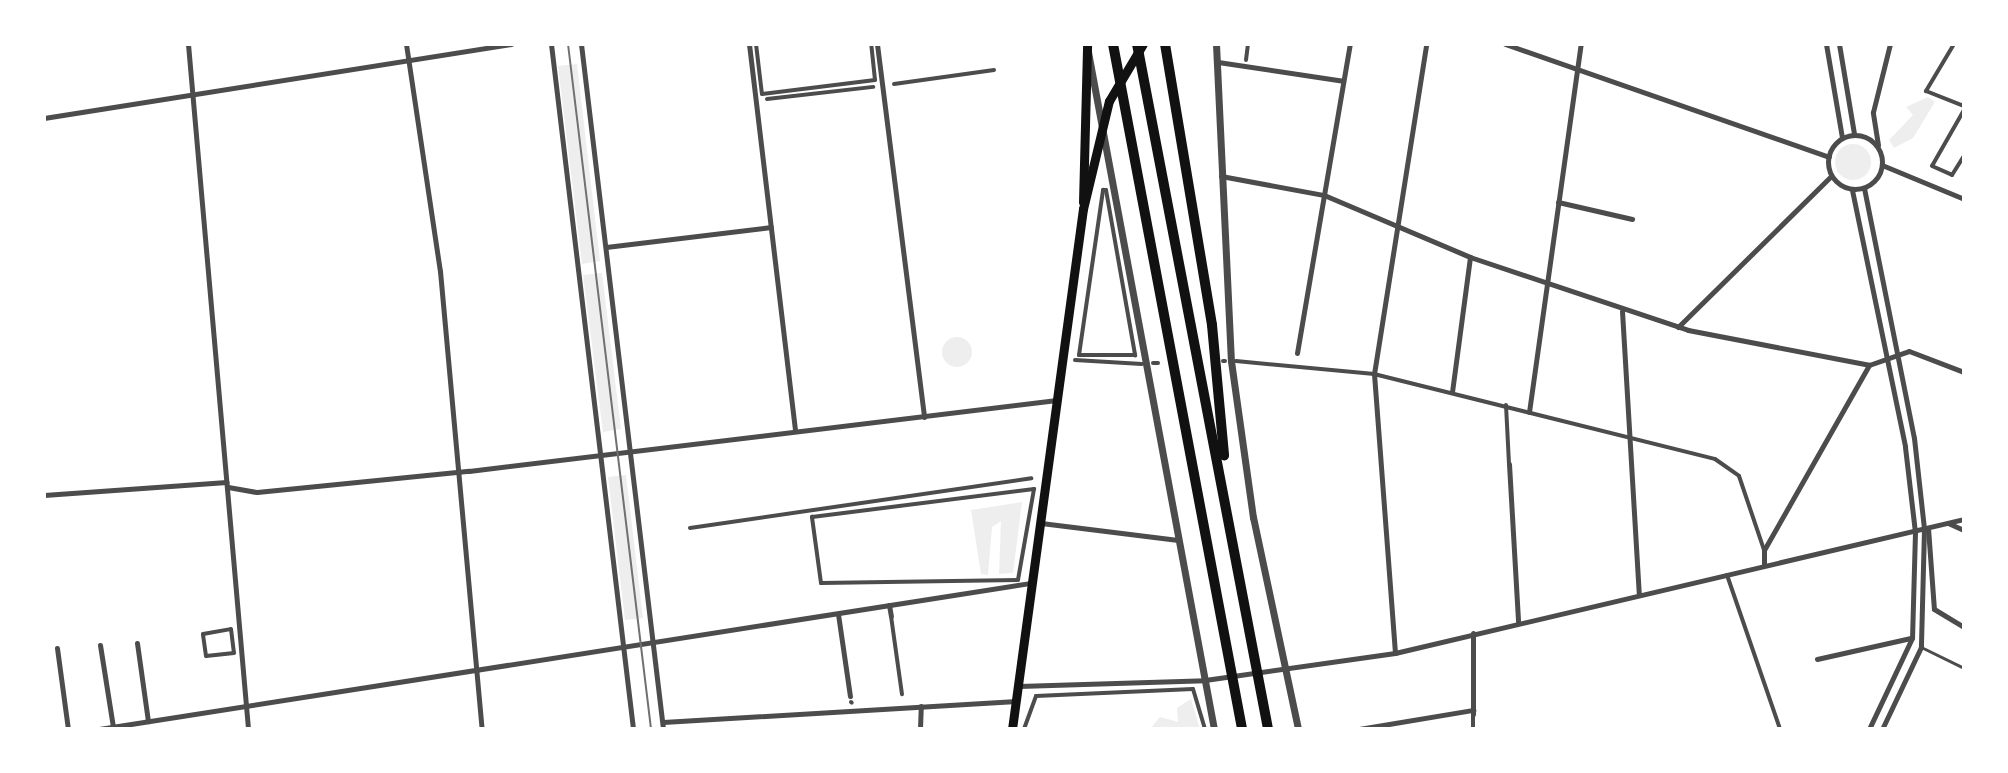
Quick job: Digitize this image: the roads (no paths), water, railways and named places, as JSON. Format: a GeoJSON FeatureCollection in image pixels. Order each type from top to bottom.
{"type":"FeatureCollection","features":[{"type":"Feature","properties":{"kind":"highway"},"geometry":{"type":"LineString","coordinates":[[1113,44],[1242,729]]}},
{"type":"Feature","properties":{"kind":"highway"},"geometry":{"type":"LineString","coordinates":[[1140,44],[1226,485],[1268,729]]}},
{"type":"Feature","properties":{"kind":"highway"},"geometry":{"type":"LineString","coordinates":[[1165,44],[1188,162],[1226,485]]}},
{"type":"Feature","properties":{"kind":"main road"},"geometry":{"type":"LineString","coordinates":[[1012,729],[1083,209],[1104,117],[1140,44]]}},
{"type":"Feature","properties":{"kind":"main road"},"geometry":{"type":"LineString","coordinates":[[1083,209],[1088,48]]}},
{"type":"Feature","properties":{"kind":"street"},"geometry":{"type":"LineString","coordinates":[[188,44],[248,729]]}},
{"type":"Feature","properties":{"kind":"street"},"geometry":{"type":"LineString","coordinates":[[406,44],[440,271],[482,729]]}},
{"type":"Feature","properties":{"kind":"street"},"geometry":{"type":"LineString","coordinates":[[44,118],[511,44]]}},
{"type":"Feature","properties":{"kind":"street"},"geometry":{"type":"LineString","coordinates":[[551,44],[633,729]]}},
{"type":"Feature","properties":{"kind":"street"},"geometry":{"type":"LineString","coordinates":[[581,44],[663,726],[1016,701]]}},
{"type":"Feature","properties":{"kind":"street"},"geometry":{"type":"LineString","coordinates":[[749,44],[795,430]]}},
{"type":"Feature","properties":{"kind":"street"},"geometry":{"type":"LineString","coordinates":[[756,44],[762,94],[875,80],[871,44]]}},
{"type":"Feature","properties":{"kind":"street"},"geometry":{"type":"LineString","coordinates":[[877,44],[924,417]]}},
{"type":"Feature","properties":{"kind":"street"},"geometry":{"type":"LineString","coordinates":[[1216,44],[1220,176],[1232,370],[1253,517],[1288,666],[1298,729]]}},
{"type":"Feature","properties":{"kind":"street"},"geometry":{"type":"LineString","coordinates":[[1246,60],[1248,44]]}},
{"type":"Feature","properties":{"kind":"street"},"geometry":{"type":"LineString","coordinates":[[1295,362],[1350,44]]}},
{"type":"Feature","properties":{"kind":"street"},"geometry":{"type":"LineString","coordinates":[[1395,653],[1374,374],[1426,44]]}},
{"type":"Feature","properties":{"kind":"street"},"geometry":{"type":"LineString","coordinates":[[1505,44],[1829,157]]}},
{"type":"Feature","properties":{"kind":"street"},"geometry":{"type":"LineString","coordinates":[[1529,412],[1581,44]]}},
{"type":"Feature","properties":{"kind":"street"},"geometry":{"type":"LineString","coordinates":[[1826,44],[1842,138]]}},
{"type":"Feature","properties":{"kind":"street"},"geometry":{"type":"LineString","coordinates":[[1839,44],[1854,134]]}},
{"type":"Feature","properties":{"kind":"street"},"geometry":{"type":"LineString","coordinates":[[1882,165],[1873,112],[1890,44]]}},
{"type":"Feature","properties":{"kind":"street"},"geometry":{"type":"LineString","coordinates":[[1954,44],[1926,91],[1964,108],[1932,166],[1952,175],[1964,156]]}},
{"type":"Feature","properties":{"kind":"street"},"geometry":{"type":"LineString","coordinates":[[1088,48],[1104,117],[1214,729]]}},
{"type":"Feature","properties":{"kind":"street"},"geometry":{"type":"LineString","coordinates":[[1218,62],[1343,81]]}},
{"type":"Feature","properties":{"kind":"street"},"geometry":{"type":"LineString","coordinates":[[894,84],[994,70]]}},
{"type":"Feature","properties":{"kind":"street"},"geometry":{"type":"LineString","coordinates":[[767,99],[873,87]]}},
{"type":"Feature","properties":{"kind":"street"},"geometry":{"type":"LineString","coordinates":[[1831,176],[1829,157],[1842,138],[1854,134],[1877,146]]}},
{"type":"Feature","properties":{"kind":"street"},"geometry":{"type":"LineString","coordinates":[[1831,176],[1852,190],[1864,188],[1882,165]]}},
{"type":"Feature","properties":{"kind":"street"},"geometry":{"type":"LineString","coordinates":[[1882,165],[1964,199]]}},
{"type":"Feature","properties":{"kind":"street"},"geometry":{"type":"LineString","coordinates":[[1220,176],[1324,195],[1470,257],[1678,327],[1869,365]]}},
{"type":"Feature","properties":{"kind":"street"},"geometry":{"type":"LineString","coordinates":[[1678,327],[1831,176]]}},
{"type":"Feature","properties":{"kind":"street"},"geometry":{"type":"LineString","coordinates":[[1864,188],[1893,351],[1914,438],[1934,609],[1964,627]]}},
{"type":"Feature","properties":{"kind":"street"},"geometry":{"type":"LineString","coordinates":[[1103,190],[1106,190],[1135,355],[1079,355],[1103,190]]}},
{"type":"Feature","properties":{"kind":"street"},"geometry":{"type":"LineString","coordinates":[[1852,190],[1882,356],[1905,447],[1915,532],[1912,638],[1869,729]]}},
{"type":"Feature","properties":{"kind":"street"},"geometry":{"type":"LineString","coordinates":[[1558,202],[1632,219]]}},
{"type":"Feature","properties":{"kind":"street"},"geometry":{"type":"LineString","coordinates":[[606,247],[771,227]]}},
{"type":"Feature","properties":{"kind":"street"},"geometry":{"type":"LineString","coordinates":[[1452,392],[1470,257]]}},
{"type":"Feature","properties":{"kind":"street"},"geometry":{"type":"LineString","coordinates":[[1622,310],[1639,593]]}},
{"type":"Feature","properties":{"kind":"street"},"geometry":{"type":"LineString","coordinates":[[1764,550],[1869,365],[1893,351],[1964,372]]}},
{"type":"Feature","properties":{"kind":"street"},"geometry":{"type":"LineString","coordinates":[[1075,360],[1142,364]]}},
{"type":"Feature","properties":{"kind":"street"},"geometry":{"type":"LineString","coordinates":[[1236,361],[1295,362],[1374,374],[1629,436],[1728,467],[1745,489],[1764,550],[1764,564]]}},
{"type":"Feature","properties":{"kind":"street"},"geometry":{"type":"LineString","coordinates":[[44,495],[200,478],[257,492],[601,457],[795,430],[1058,400]]}},
{"type":"Feature","properties":{"kind":"street"},"geometry":{"type":"LineString","coordinates":[[1506,405],[1518,622]]}},
{"type":"Feature","properties":{"kind":"street"},"geometry":{"type":"LineString","coordinates":[[690,528],[1031,478]]}},
{"type":"Feature","properties":{"kind":"street"},"geometry":{"type":"LineString","coordinates":[[1034,489],[1018,580],[821,583],[812,517],[1034,489]]}},
{"type":"Feature","properties":{"kind":"street"},"geometry":{"type":"LineString","coordinates":[[1018,686],[1205,680],[1395,653],[1639,593],[1964,519]]}},
{"type":"Feature","properties":{"kind":"street"},"geometry":{"type":"LineString","coordinates":[[1041,523],[1179,540]]}},
{"type":"Feature","properties":{"kind":"street"},"geometry":{"type":"LineString","coordinates":[[1947,523],[1964,530]]}},
{"type":"Feature","properties":{"kind":"street"},"geometry":{"type":"LineString","coordinates":[[1882,729],[1921,647],[1926,528]]}},
{"type":"Feature","properties":{"kind":"street"},"geometry":{"type":"LineString","coordinates":[[1727,573],[1780,729]]}},
{"type":"Feature","properties":{"kind":"street"},"geometry":{"type":"LineString","coordinates":[[99,729],[1033,583]]}},
{"type":"Feature","properties":{"kind":"street"},"geometry":{"type":"LineString","coordinates":[[889,605],[902,696]]}},
{"type":"Feature","properties":{"kind":"street"},"geometry":{"type":"LineString","coordinates":[[838,614],[851,700]]}},
{"type":"Feature","properties":{"kind":"street"},"geometry":{"type":"LineString","coordinates":[[231,629],[234,653],[206,656],[203,634],[231,629]]}},
{"type":"Feature","properties":{"kind":"street"},"geometry":{"type":"LineString","coordinates":[[1473,633],[1473,729]]}},
{"type":"Feature","properties":{"kind":"street"},"geometry":{"type":"LineString","coordinates":[[1817,659],[1912,638]]}},
{"type":"Feature","properties":{"kind":"street"},"geometry":{"type":"LineString","coordinates":[[137,643],[148,721]]}},
{"type":"Feature","properties":{"kind":"street"},"geometry":{"type":"LineString","coordinates":[[100,645],[113,727]]}},
{"type":"Feature","properties":{"kind":"street"},"geometry":{"type":"LineString","coordinates":[[57,648],[68,729]]}},
{"type":"Feature","properties":{"kind":"street"},"geometry":{"type":"LineString","coordinates":[[1024,729],[1036,696],[1193,689],[1205,729]]}},
{"type":"Feature","properties":{"kind":"street"},"geometry":{"type":"LineString","coordinates":[[920,729],[921,706]]}},
{"type":"Feature","properties":{"kind":"street"},"geometry":{"type":"LineString","coordinates":[[1359,729],[1473,712]]}},
{"type":"Feature","properties":{"kind":"lane"},"geometry":{"type":"LineString","coordinates":[[1921,647],[1964,668]]}},
{"type":"Feature","properties":{"kind":"tram line"},"geometry":{"type":"LineString","coordinates":[[568,44],[651,729]]}}]}
